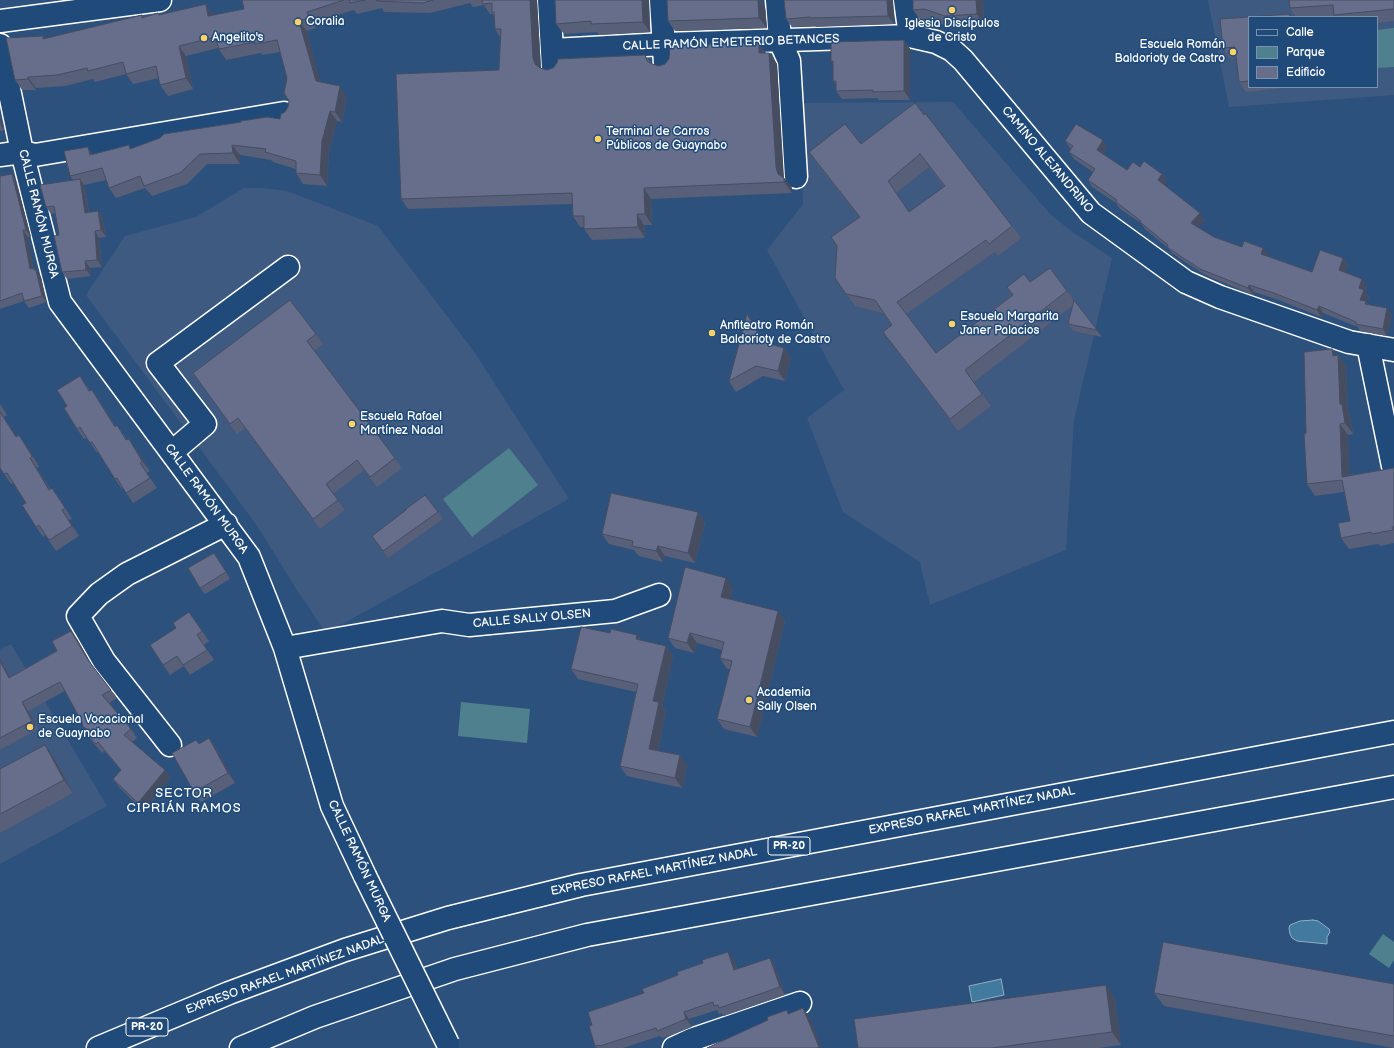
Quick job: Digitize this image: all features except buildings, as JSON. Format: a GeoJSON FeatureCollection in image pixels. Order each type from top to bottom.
{"type":"FeatureCollection","features":[{"type":"Feature","properties":{"kind":"main road"},"geometry":{"type":"LineString","coordinates":[[0,21],[160,0]]}},
{"type":"Feature","properties":{"kind":"main road","name":"CALLE RAMÓN EMETERIO BETANCES"},"geometry":{"type":"LineString","coordinates":[[549,0],[553,59],[665,54],[780,41],[910,36]]}},
{"type":"Feature","properties":{"kind":"main road"},"geometry":{"type":"LineString","coordinates":[[661,0],[665,54]]}},
{"type":"Feature","properties":{"kind":"main road"},"geometry":{"type":"LineString","coordinates":[[778,0],[780,41],[789,60],[796,177]]}},
{"type":"Feature","properties":{"kind":"main road"},"geometry":{"type":"LineString","coordinates":[[905,0],[910,36]]}},
{"type":"Feature","properties":{"kind":"main road","name":"CAMINO ALEJANDRINO"},"geometry":{"type":"LineString","coordinates":[[910,36],[936,42],[952,50],[958,55],[1091,213],[1186,282],[1220,297],[1349,342],[1394,350]]}},
{"type":"Feature","properties":{"kind":"main road","name":"CALLE RAMÓN MURGA"},"geometry":{"type":"LineString","coordinates":[[0,46],[22,152],[60,302],[249,557],[285,648],[332,806],[449,1046]]}},
{"type":"Feature","properties":{"kind":"main road"},"geometry":{"type":"LineString","coordinates":[[0,155],[22,152],[35,155],[284,113]]}},
{"type":"Feature","properties":{"kind":"main road"},"geometry":{"type":"LineString","coordinates":[[172,452],[205,424],[158,363],[288,267]]}},
{"type":"Feature","properties":{"kind":"main road"},"geometry":{"type":"LineString","coordinates":[[1368,345],[1393,466]]}},
{"type":"Feature","properties":{"kind":"main road"},"geometry":{"type":"LineString","coordinates":[[170,745],[104,661],[78,616],[99,594],[127,574],[226,524]]}},
{"type":"Feature","properties":{"kind":"main road","name":"CALLE SALLY OLSEN"},"geometry":{"type":"LineString","coordinates":[[285,648],[442,621],[469,625],[615,611],[659,595]]}},
{"type":"Feature","properties":{"kind":"main road","name":"EXPRESO RAFAEL MARTÍNEZ NADAL"},"geometry":{"type":"LineString","coordinates":[[98,1048],[229,993],[345,950],[448,918],[574,886],[1394,732]]}},
{"type":"Feature","properties":{"kind":"main road"},"geometry":{"type":"LineString","coordinates":[[241,1048],[315,1016],[455,969],[587,934],[1394,787]]}},
{"type":"Feature","properties":{"kind":"main road"},"geometry":{"type":"LineString","coordinates":[[674,1048],[691,1040],[800,1003]]}},
{"type":"Feature","properties":{"kind":"main road"},"geometry":{"type":"LineString","coordinates":[[264,1048],[315,1016]]}},
{"type":"Feature","properties":{"kind":"shaded area","name":"Escuela Román Baldorioty de Castro"},"geometry":{"type":"Polygon","coordinates":[[[1208,0],[1394,0],[1394,95],[1229,107],[1208,0]]]}},
{"type":"Feature","properties":{"kind":"shaded area","name":"Escuela Margarita Janer Palacios"},"geometry":{"type":"Polygon","coordinates":[[[953,102],[1051,215],[1074,233],[1112,258],[1074,420],[1066,550],[930,605],[920,562],[843,512],[807,418],[844,390],[767,250],[803,204],[798,103],[953,102]]]}},
{"type":"Feature","properties":{"kind":"shaded area","name":"Escuela Rafael Martínez Nadal"},"geometry":{"type":"Polygon","coordinates":[[[244,188],[263,188],[287,191],[378,226],[473,350],[569,499],[326,633],[295,587],[258,527],[86,295],[125,236],[196,217],[244,188]]]}},
{"type":"Feature","properties":{"kind":"shaded area","name":"Escuela Vocacional de Guaynabo"},"geometry":{"type":"Polygon","coordinates":[[[11,644],[107,806],[0,864],[0,649],[11,644]]]}},
{"type":"Feature","properties":{"kind":"shaded area"},"geometry":{"type":"Polygon","coordinates":[[[1300,921],[1318,921],[1329,929],[1330,932],[1327,937],[1327,944],[1297,941],[1292,938],[1289,928],[1290,925],[1300,921]]]}},
{"type":"Feature","properties":{"kind":"shaded area"},"geometry":{"type":"Polygon","coordinates":[[[1001,979],[1004,995],[972,1002],[969,986],[1001,979]]]}},
{"type":"Feature","properties":{"kind":"green space"},"geometry":{"type":"Polygon","coordinates":[[[1394,28],[1394,67],[1378,68],[1378,30],[1394,28]]]}},
{"type":"Feature","properties":{"kind":"green space"},"geometry":{"type":"Polygon","coordinates":[[[509,448],[538,485],[472,537],[443,499],[509,448]]]}},
{"type":"Feature","properties":{"kind":"green space"},"geometry":{"type":"Polygon","coordinates":[[[461,702],[530,709],[527,743],[458,736],[461,702]]]}},
{"type":"Feature","properties":{"kind":"green space"},"geometry":{"type":"Polygon","coordinates":[[[1383,934],[1394,942],[1394,960],[1389,968],[1369,954],[1383,934]]]}},
{"type":"Feature","properties":{"kind":"place","name":"Iglesia Discípulos de Cristo"},"geometry":{"type":"Point","coordinates":[952,10]}},
{"type":"Feature","properties":{"kind":"place","name":"Coralia"},"geometry":{"type":"Point","coordinates":[298,22]}},
{"type":"Feature","properties":{"kind":"place","name":"Angelito's"},"geometry":{"type":"Point","coordinates":[204,38]}},
{"type":"Feature","properties":{"kind":"place","name":"Escuela Román Baldorioty de Castro"},"geometry":{"type":"Point","coordinates":[1233,52]}},
{"type":"Feature","properties":{"kind":"place","name":"Terminal de Carros Públicos de Guaynabo"},"geometry":{"type":"Point","coordinates":[598,139]}},
{"type":"Feature","properties":{"kind":"place","name":"Escuela Margarita Janer Palacios"},"geometry":{"type":"Point","coordinates":[952,324]}},
{"type":"Feature","properties":{"kind":"place","name":"Anfiteatro Román Baldorioty de Castro"},"geometry":{"type":"Point","coordinates":[712,333]}},
{"type":"Feature","properties":{"kind":"place","name":"Escuela Rafael Martínez Nadal"},"geometry":{"type":"Point","coordinates":[352,424]}},
{"type":"Feature","properties":{"kind":"place","name":"Academia Sally Olsen"},"geometry":{"type":"Point","coordinates":[749,700]}},
{"type":"Feature","properties":{"kind":"place","name":"Escuela Vocacional de Guaynabo"},"geometry":{"type":"Point","coordinates":[30,727]}},
{"type":"Feature","properties":{"kind":"district","name":"SECTOR CIPRIÁN RAMOS"},"geometry":{"type":"Point","coordinates":[184,802]}}]}
